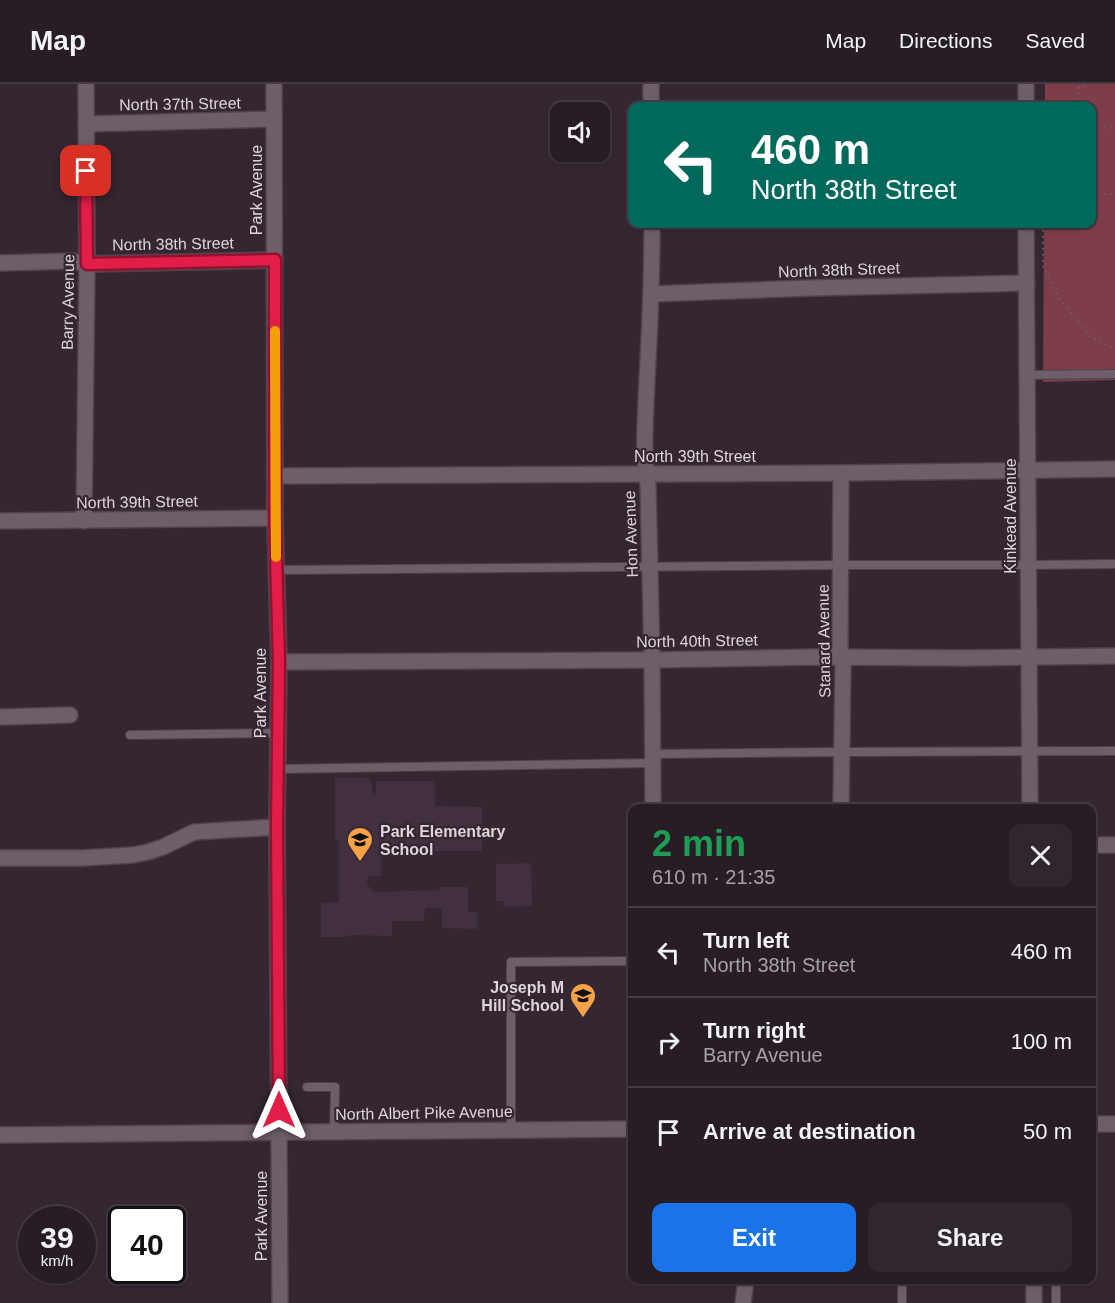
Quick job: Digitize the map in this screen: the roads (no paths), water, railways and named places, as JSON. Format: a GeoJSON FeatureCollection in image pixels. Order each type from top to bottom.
{"type":"FeatureCollection","features":[{"type":"Feature","properties":{"kind":"street","name":"Barry Avenue"},"geometry":{"type":"LineString","coordinates":[[84,521],[87,264],[86,84]]}},
{"type":"Feature","properties":{"kind":"street","name":"Park Avenue"},"geometry":{"type":"LineString","coordinates":[[274,84],[275,518],[279,662],[277,827],[280,1303]]}},
{"type":"Feature","properties":{"kind":"street"},"geometry":{"type":"LineString","coordinates":[[651,84],[651,102]]}},
{"type":"Feature","properties":{"kind":"street"},"geometry":{"type":"LineString","coordinates":[[1026,84],[1026,102]]}},
{"type":"Feature","properties":{"kind":"street","name":"North 37th Street"},"geometry":{"type":"LineString","coordinates":[[86,124],[274,119]]}},
{"type":"Feature","properties":{"kind":"street","name":"Hon Avenue"},"geometry":{"type":"LineString","coordinates":[[652,228],[645,469],[648,484],[650,567],[653,804]]}},
{"type":"Feature","properties":{"kind":"street","name":"Kinkead Avenue"},"geometry":{"type":"LineString","coordinates":[[1026,228],[1030,804]]}},
{"type":"Feature","properties":{"kind":"street","name":"North 38th Street"},"geometry":{"type":"LineString","coordinates":[[0,263],[72,261],[87,264],[275,260]]}},
{"type":"Feature","properties":{"kind":"street","name":"North 38th Street"},"geometry":{"type":"LineString","coordinates":[[651,294],[1027,283]]}},
{"type":"Feature","properties":{"kind":"street","name":"North 39th Street"},"geometry":{"type":"LineString","coordinates":[[275,476],[1115,469]]}},
{"type":"Feature","properties":{"kind":"street","name":"Stanard Avenue"},"geometry":{"type":"LineString","coordinates":[[841,473],[842,804]]}},
{"type":"Feature","properties":{"kind":"street","name":"North 39th Street"},"geometry":{"type":"LineString","coordinates":[[0,521],[275,518]]}},
{"type":"Feature","properties":{"kind":"street","name":"North 40th Street"},"geometry":{"type":"LineString","coordinates":[[279,662],[1115,656]]}},
{"type":"Feature","properties":{"kind":"street"},"geometry":{"type":"LineString","coordinates":[[0,717],[70,715]]}},
{"type":"Feature","properties":{"kind":"street"},"geometry":{"type":"LineString","coordinates":[[0,858],[82,858],[133,855],[155,849],[194,832],[277,827]]}},
{"type":"Feature","properties":{"kind":"street"},"geometry":{"type":"LineString","coordinates":[[1096,845],[1115,845]]}},
{"type":"Feature","properties":{"kind":"street"},"geometry":{"type":"LineString","coordinates":[[1096,1124],[1115,1124]]}},
{"type":"Feature","properties":{"kind":"street","name":"North Albert Pike Avenue"},"geometry":{"type":"LineString","coordinates":[[0,1135],[628,1128]]}},
{"type":"Feature","properties":{"kind":"street"},"geometry":{"type":"LineString","coordinates":[[743,1303],[745,1284]]}},
{"type":"Feature","properties":{"kind":"street"},"geometry":{"type":"LineString","coordinates":[[1034,1284],[1034,1303]]}},
{"type":"Feature","properties":{"kind":"lane"},"geometry":{"type":"LineString","coordinates":[[1027,375],[1115,374]]}},
{"type":"Feature","properties":{"kind":"lane"},"geometry":{"type":"LineString","coordinates":[[277,570],[1115,564]]}},
{"type":"Feature","properties":{"kind":"lane"},"geometry":{"type":"LineString","coordinates":[[130,735],[278,733]]}},
{"type":"Feature","properties":{"kind":"lane"},"geometry":{"type":"LineString","coordinates":[[278,769],[842,752],[1115,751]]}},
{"type":"Feature","properties":{"kind":"lane"},"geometry":{"type":"LineString","coordinates":[[511,1130],[511,962],[628,961]]}},
{"type":"Feature","properties":{"kind":"lane"},"geometry":{"type":"LineString","coordinates":[[307,1087],[335,1087],[334,1132]]}},
{"type":"Feature","properties":{"kind":"lane"},"geometry":{"type":"LineString","coordinates":[[902,1284],[902,1303]]}},
{"type":"Feature","properties":{"kind":"lane"},"geometry":{"type":"LineString","coordinates":[[1056,1284],[1056,1303]]}},
{"type":"Feature","properties":{"kind":"place","name":"Park Elementary School"},"geometry":{"type":"Point","coordinates":[360,863]}},
{"type":"Feature","properties":{"kind":"place","name":"Joseph M Hill School"},"geometry":{"type":"Point","coordinates":[583,1019]}}]}
